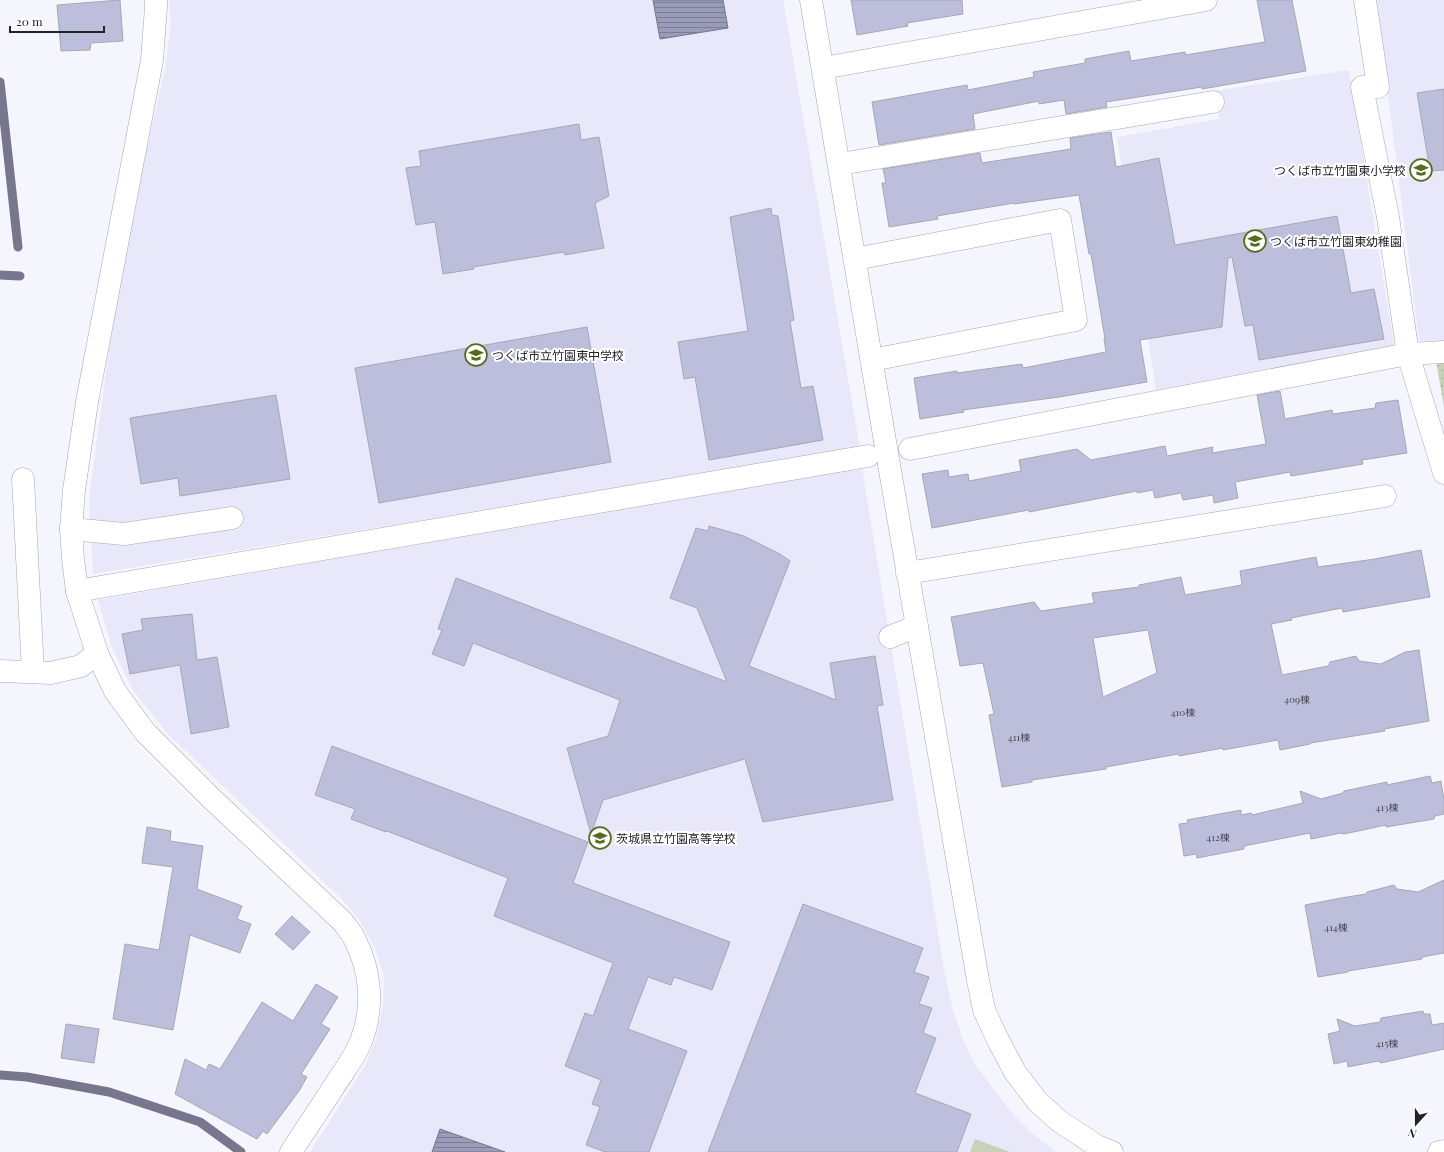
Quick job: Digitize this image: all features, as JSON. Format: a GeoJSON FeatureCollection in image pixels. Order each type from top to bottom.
{"type":"FeatureCollection","features":[{"type":"Feature","properties":{"kind":"street"},"geometry":{"type":"LineString","coordinates":[[156,0],[152,60],[87,402],[74,490],[71,529],[73,559],[78,591],[97,653],[115,691],[145,732],[211,798],[343,922],[355,939],[363,957],[369,991],[369,1009],[361,1042],[351,1060],[291,1152]]}},
{"type":"Feature","properties":{"kind":"street"},"geometry":{"type":"LineString","coordinates":[[811,0],[976,972],[984,1010],[1015,1072],[1037,1101],[1059,1121],[1097,1146],[1112,1152]]}},
{"type":"Feature","properties":{"kind":"street"},"geometry":{"type":"LineString","coordinates":[[823,68],[1206,0]]}},
{"type":"Feature","properties":{"kind":"street"},"geometry":{"type":"LineString","coordinates":[[1365,0],[1378,87],[1362,87],[1388,217],[1408,354],[1444,473]]}},
{"type":"Feature","properties":{"kind":"street"},"geometry":{"type":"LineString","coordinates":[[840,164],[1212,102]]}},
{"type":"Feature","properties":{"kind":"street"},"geometry":{"type":"LineString","coordinates":[[855,259],[1060,220],[1076,320],[872,360]]}},
{"type":"Feature","properties":{"kind":"street"},"geometry":{"type":"LineString","coordinates":[[910,449],[1408,354],[1444,352]]}},
{"type":"Feature","properties":{"kind":"street"},"geometry":{"type":"LineString","coordinates":[[78,591],[868,456]]}},
{"type":"Feature","properties":{"kind":"street"},"geometry":{"type":"LineString","coordinates":[[23,479],[33,672]]}},
{"type":"Feature","properties":{"kind":"street"},"geometry":{"type":"LineString","coordinates":[[908,573],[1385,496]]}},
{"type":"Feature","properties":{"kind":"street"},"geometry":{"type":"LineString","coordinates":[[71,529],[124,534],[232,518]]}},
{"type":"Feature","properties":{"kind":"street"},"geometry":{"type":"LineString","coordinates":[[890,637],[917,626]]}},
{"type":"Feature","properties":{"kind":"street"},"geometry":{"type":"LineString","coordinates":[[0,671],[50,673],[82,666],[97,653]]}},
{"type":"Feature","properties":{"kind":"street"},"geometry":{"type":"LineString","coordinates":[[1439,1152],[1444,1151]]}},
{"type":"Feature","properties":{"kind":"shaded area","name":"つくば市立竹園東中学校"},"geometry":{"type":"Polygon","coordinates":[[[169,0],[783,0],[860,448],[93,574],[89,498],[121,262],[165,69],[171,24],[169,0]]]}},
{"type":"Feature","properties":{"kind":"shaded area","name":"つくば市立竹園東小学校"},"geometry":{"type":"Polygon","coordinates":[[[1376,0],[1444,0],[1444,342],[1419,340],[1376,0]]]}},
{"type":"Feature","properties":{"kind":"shaded area","name":"つくば市立竹園東幼稚園"},"geometry":{"type":"Polygon","coordinates":[[[1349,70],[1394,345],[1156,390],[1117,137],[1219,119],[1214,91],[1349,70]]]}},
{"type":"Feature","properties":{"kind":"shaded area","name":"茨城県立竹園高等学校"},"geometry":{"type":"Polygon","coordinates":[[[862,468],[945,975],[953,1010],[962,1037],[974,1063],[1014,1115],[1033,1134],[1056,1152],[310,1152],[365,1066],[376,1038],[383,1007],[384,976],[375,948],[359,920],[341,898],[168,734],[134,692],[112,648],[98,600],[862,468]]]}},
{"type":"Feature","properties":{"kind":"green space"},"geometry":{"type":"Polygon","coordinates":[[[1436,361],[1444,362],[1444,407],[1436,361]]]}},
{"type":"Feature","properties":{"kind":"green space"},"geometry":{"type":"Polygon","coordinates":[[[975,1139],[1010,1152],[970,1152],[975,1139]]]}},
{"type":"Feature","properties":{"kind":"water"},"geometry":{"type":"Polygon","coordinates":[[[653,0],[723,0],[728,28],[660,39],[653,0]]]}},
{"type":"Feature","properties":{"kind":"water"},"geometry":{"type":"Polygon","coordinates":[[[440,1129],[505,1152],[432,1152],[440,1129]]]}},
{"type":"Feature","properties":{"kind":"building"},"geometry":{"type":"Polygon","coordinates":[[[120,0],[123,41],[91,43],[90,50],[61,51],[57,5],[120,0]]]}},
{"type":"Feature","properties":{"kind":"building"},"geometry":{"type":"Polygon","coordinates":[[[851,0],[962,0],[963,14],[907,23],[908,26],[857,35],[851,0]]]}},
{"type":"Feature","properties":{"kind":"building"},"geometry":{"type":"Polygon","coordinates":[[[1257,0],[1292,0],[1306,71],[1202,89],[1202,87],[1106,102],[1107,107],[1066,114],[1064,100],[1039,104],[1039,101],[973,114],[975,129],[879,145],[872,102],[967,85],[968,90],[1034,77],[1033,72],[1085,63],[1085,59],[1129,51],[1131,61],[1185,52],[1185,55],[1265,42],[1257,0]]]}},
{"type":"Feature","properties":{"kind":"building"},"geometry":{"type":"Polygon","coordinates":[[[1444,89],[1444,170],[1430,171],[1417,93],[1444,89]]]}},
{"type":"Feature","properties":{"kind":"building"},"geometry":{"type":"Polygon","coordinates":[[[579,124],[581,140],[599,137],[609,196],[595,203],[604,248],[565,255],[564,252],[473,267],[474,269],[443,274],[435,222],[416,225],[406,168],[421,166],[419,151],[579,124]]]}},
{"type":"Feature","properties":{"kind":"building"},"geometry":{"type":"Polygon","coordinates":[[[1111,132],[1116,167],[1159,158],[1175,245],[1337,216],[1351,293],[1374,289],[1384,339],[1259,360],[1253,325],[1245,326],[1232,257],[1228,258],[1222,327],[1140,340],[1147,382],[1059,397],[963,410],[964,412],[920,419],[914,378],[957,371],[957,373],[1022,364],[1023,368],[1106,352],[1105,339],[1091,254],[1089,254],[1079,195],[1014,203],[937,216],[938,219],[889,227],[882,183],[886,183],[883,169],[980,153],[982,163],[1071,149],[1070,138],[1111,132]]]}},
{"type":"Feature","properties":{"kind":"building"},"geometry":{"type":"Polygon","coordinates":[[[771,208],[772,215],[778,216],[794,320],[790,321],[801,388],[813,386],[823,440],[709,460],[695,377],[684,379],[678,342],[748,331],[730,217],[771,208]]]}},
{"type":"Feature","properties":{"kind":"building"},"geometry":{"type":"Polygon","coordinates":[[[587,327],[611,462],[379,503],[355,368],[587,327]]]}},
{"type":"Feature","properties":{"kind":"building"},"geometry":{"type":"Polygon","coordinates":[[[1280,391],[1285,419],[1332,410],[1333,414],[1375,408],[1376,403],[1398,400],[1407,453],[1362,460],[1363,464],[1291,476],[1290,472],[1235,482],[1238,498],[1214,503],[1213,495],[1183,500],[1181,493],[1155,498],[1153,490],[1137,493],[1137,491],[1029,512],[1029,510],[932,528],[922,474],[948,470],[949,477],[968,474],[969,481],[1021,471],[1019,460],[1077,449],[1091,460],[1165,446],[1167,456],[1213,447],[1212,453],[1266,444],[1257,395],[1280,391]]]}},
{"type":"Feature","properties":{"kind":"building"},"geometry":{"type":"Polygon","coordinates":[[[276,395],[290,479],[180,496],[178,478],[141,484],[130,418],[276,395]]]}},
{"type":"Feature","properties":{"kind":"building"},"geometry":{"type":"Polygon","coordinates":[[[709,526],[744,536],[780,554],[790,561],[749,666],[836,700],[830,663],[875,656],[883,705],[877,706],[893,800],[763,822],[745,759],[603,800],[591,834],[567,748],[608,736],[620,700],[473,643],[464,666],[432,654],[442,630],[438,629],[456,578],[727,682],[697,608],[670,598],[696,528],[708,531],[709,526]]]}},
{"type":"Feature","properties":{"kind":"building"},"geometry":{"type":"Polygon","coordinates":[[[1421,550],[1430,597],[1343,612],[1342,608],[1291,618],[1292,620],[1271,624],[1282,675],[1328,666],[1330,662],[1356,656],[1359,661],[1381,664],[1405,652],[1419,650],[1429,721],[1384,729],[1385,731],[1310,743],[1280,750],[1278,740],[1223,750],[1223,748],[1179,756],[1178,754],[1106,767],[1106,769],[1032,780],[1032,782],[1002,787],[989,715],[994,714],[983,663],[960,666],[951,617],[1034,602],[1041,611],[1094,603],[1092,593],[1139,587],[1139,585],[1181,577],[1185,595],[1242,585],[1240,571],[1316,557],[1318,567],[1375,559],[1421,550]],[[1148,630],[1093,638],[1103,697],[1157,673],[1148,630]]]}},
{"type":"Feature","properties":{"kind":"building"},"geometry":{"type":"Polygon","coordinates":[[[192,614],[197,660],[217,657],[229,727],[191,734],[180,665],[130,674],[122,634],[143,630],[141,619],[192,614]]]}},
{"type":"Feature","properties":{"kind":"building"},"geometry":{"type":"Polygon","coordinates":[[[332,746],[588,842],[573,883],[730,942],[712,990],[674,977],[671,985],[648,977],[628,1029],[687,1051],[649,1152],[605,1152],[586,1145],[600,1107],[592,1104],[601,1080],[565,1066],[585,1013],[593,1016],[613,963],[494,916],[508,878],[387,831],[386,832],[351,819],[355,809],[315,795],[332,746]]]}},
{"type":"Feature","properties":{"kind":"building"},"geometry":{"type":"Polygon","coordinates":[[[1430,776],[1432,783],[1441,781],[1444,800],[1444,814],[1435,816],[1434,819],[1386,827],[1386,825],[1311,839],[1310,833],[1244,846],[1244,849],[1197,858],[1196,854],[1184,856],[1179,824],[1188,823],[1187,820],[1241,810],[1241,815],[1251,813],[1252,815],[1303,803],[1300,791],[1321,799],[1343,793],[1344,791],[1387,782],[1387,785],[1430,776]]]}},
{"type":"Feature","properties":{"kind":"building"},"geometry":{"type":"Polygon","coordinates":[[[147,827],[171,831],[170,841],[203,846],[197,889],[242,906],[237,919],[251,924],[240,953],[190,935],[173,1030],[113,1019],[125,944],[159,950],[173,867],[142,863],[147,827]]]}},
{"type":"Feature","properties":{"kind":"building"},"geometry":{"type":"Polygon","coordinates":[[[1444,880],[1444,953],[1422,957],[1422,959],[1318,977],[1305,905],[1366,894],[1367,892],[1394,885],[1397,889],[1418,892],[1444,880]]]}},
{"type":"Feature","properties":{"kind":"building"},"geometry":{"type":"Polygon","coordinates":[[[803,904],[923,948],[914,972],[929,977],[919,1004],[932,1008],[923,1033],[936,1038],[915,1093],[971,1114],[957,1152],[708,1152],[803,904]]]}},
{"type":"Feature","properties":{"kind":"building"},"geometry":{"type":"Polygon","coordinates":[[[292,916],[310,932],[293,950],[275,934],[292,916]]]}},
{"type":"Feature","properties":{"kind":"building"},"geometry":{"type":"Polygon","coordinates":[[[316,984],[338,997],[321,1024],[330,1029],[301,1074],[307,1077],[299,1091],[267,1134],[263,1131],[257,1139],[175,1094],[185,1059],[206,1070],[209,1064],[220,1069],[262,1002],[293,1021],[316,984]]]}},
{"type":"Feature","properties":{"kind":"building"},"geometry":{"type":"Polygon","coordinates":[[[1423,1011],[1424,1014],[1430,1014],[1432,1025],[1444,1023],[1444,1049],[1381,1063],[1378,1061],[1348,1067],[1347,1061],[1334,1064],[1328,1034],[1340,1031],[1337,1019],[1355,1026],[1380,1022],[1381,1018],[1423,1011]]]}},
{"type":"Feature","properties":{"kind":"building"},"geometry":{"type":"Polygon","coordinates":[[[66,1024],[99,1029],[94,1063],[61,1058],[66,1024]]]}},
{"type":"Feature","properties":{"kind":"waterway"},"geometry":{"type":"LineString","coordinates":[[0,82],[18,247]]}},
{"type":"Feature","properties":{"kind":"waterway"},"geometry":{"type":"LineString","coordinates":[[0,275],[20,276]]}},
{"type":"Feature","properties":{"kind":"waterway"},"geometry":{"type":"LineString","coordinates":[[0,1075],[27,1077],[109,1092],[200,1122],[241,1152]]}},
{"type":"Feature","properties":{"kind":"place","name":"つくば市立竹園東小学校"},"geometry":{"type":"Point","coordinates":[1421,170]}},
{"type":"Feature","properties":{"kind":"place","name":"つくば市立竹園東幼稚園"},"geometry":{"type":"Point","coordinates":[1255,241]}},
{"type":"Feature","properties":{"kind":"place","name":"つくば市立竹園東中学校"},"geometry":{"type":"Point","coordinates":[476,355]}},
{"type":"Feature","properties":{"kind":"place","name":"茨城県立竹園高等学校"},"geometry":{"type":"Point","coordinates":[600,838]}}]}
